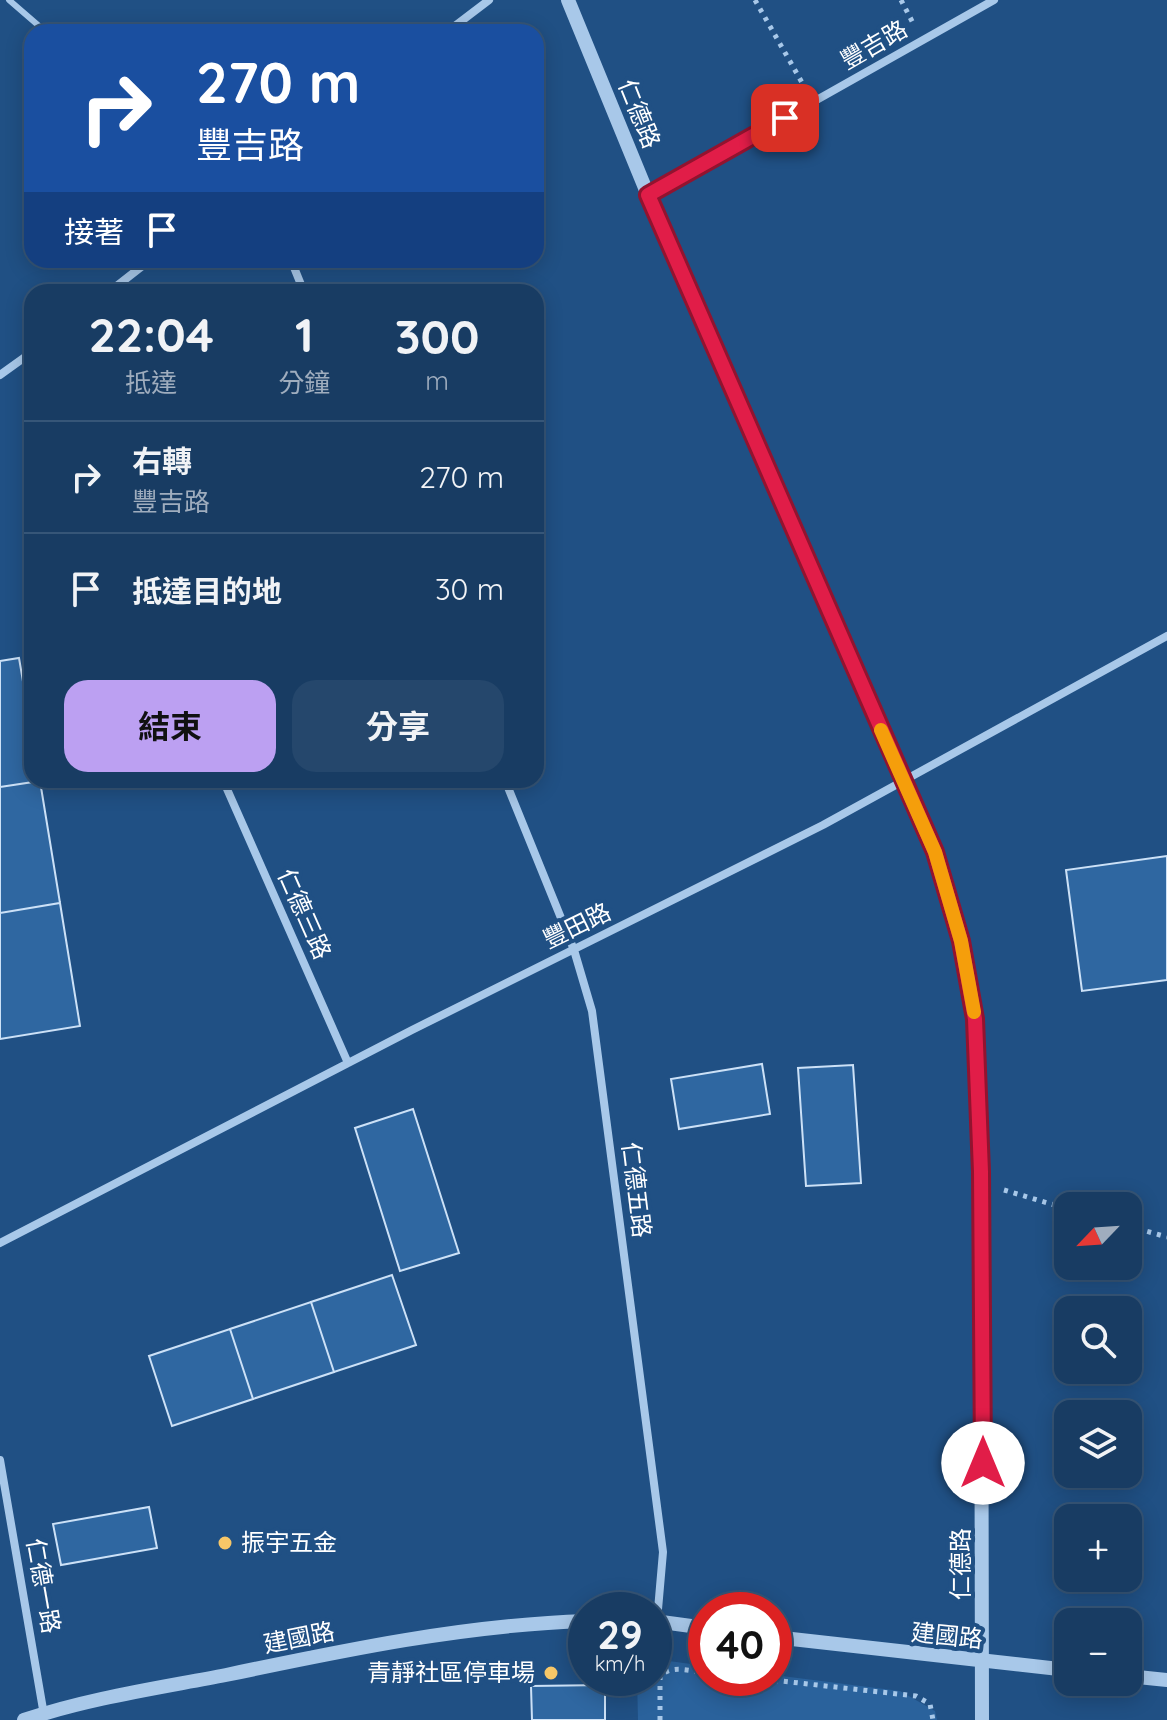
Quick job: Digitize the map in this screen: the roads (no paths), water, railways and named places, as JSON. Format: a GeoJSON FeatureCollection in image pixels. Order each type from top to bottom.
{"type":"FeatureCollection","features":[{"type":"Feature","properties":{"kind":"street"},"geometry":{"type":"LineString","coordinates":[[458,24],[489,0]]}},
{"type":"Feature","properties":{"kind":"street","name":"仁德路"},"geometry":{"type":"LineString","coordinates":[[568,0],[648,195],[935,852],[961,941],[975,1019],[981,1184],[982,1720]]}},
{"type":"Feature","properties":{"kind":"street","name":"豐吉路"},"geometry":{"type":"LineString","coordinates":[[648,195],[994,0]]}},
{"type":"Feature","properties":{"kind":"street"},"geometry":{"type":"LineString","coordinates":[[119,284],[140,268]]}},
{"type":"Feature","properties":{"kind":"street"},"geometry":{"type":"LineString","coordinates":[[0,375],[24,358]]}},
{"type":"Feature","properties":{"kind":"street","name":"豐田路"},"geometry":{"type":"LineString","coordinates":[[0,1243],[348,1063],[823,825],[1167,636]]}},
{"type":"Feature","properties":{"kind":"street","name":"仁德三路"},"geometry":{"type":"LineString","coordinates":[[227,788],[348,1063]]}},
{"type":"Feature","properties":{"kind":"street","name":"仁德五路"},"geometry":{"type":"LineString","coordinates":[[508,788],[574,950],[592,1011],[663,1552],[659,1592]]}},
{"type":"Feature","properties":{"kind":"street","name":"仁德一路"},"geometry":{"type":"LineString","coordinates":[[0,1460],[44,1717]]}},
{"type":"Feature","properties":{"kind":"street","name":"建國路"},"geometry":{"type":"LineString","coordinates":[[24,1720],[329,1653],[512,1623],[568,1621]]}},
{"type":"Feature","properties":{"kind":"street","name":"建國路"},"geometry":{"type":"LineString","coordinates":[[792,1639],[1054,1669]]}},
{"type":"Feature","properties":{"kind":"street"},"geometry":{"type":"LineString","coordinates":[[1142,1677],[1167,1680]]}},
{"type":"Feature","properties":{"kind":"lane"},"geometry":{"type":"LineString","coordinates":[[9,0],[37,24]]}},
{"type":"Feature","properties":{"kind":"place","name":"振宇五金"},"geometry":{"type":"Point","coordinates":[225,1543]}},
{"type":"Feature","properties":{"kind":"place","name":"青靜社區停車場"},"geometry":{"type":"Point","coordinates":[551,1673]}}]}
